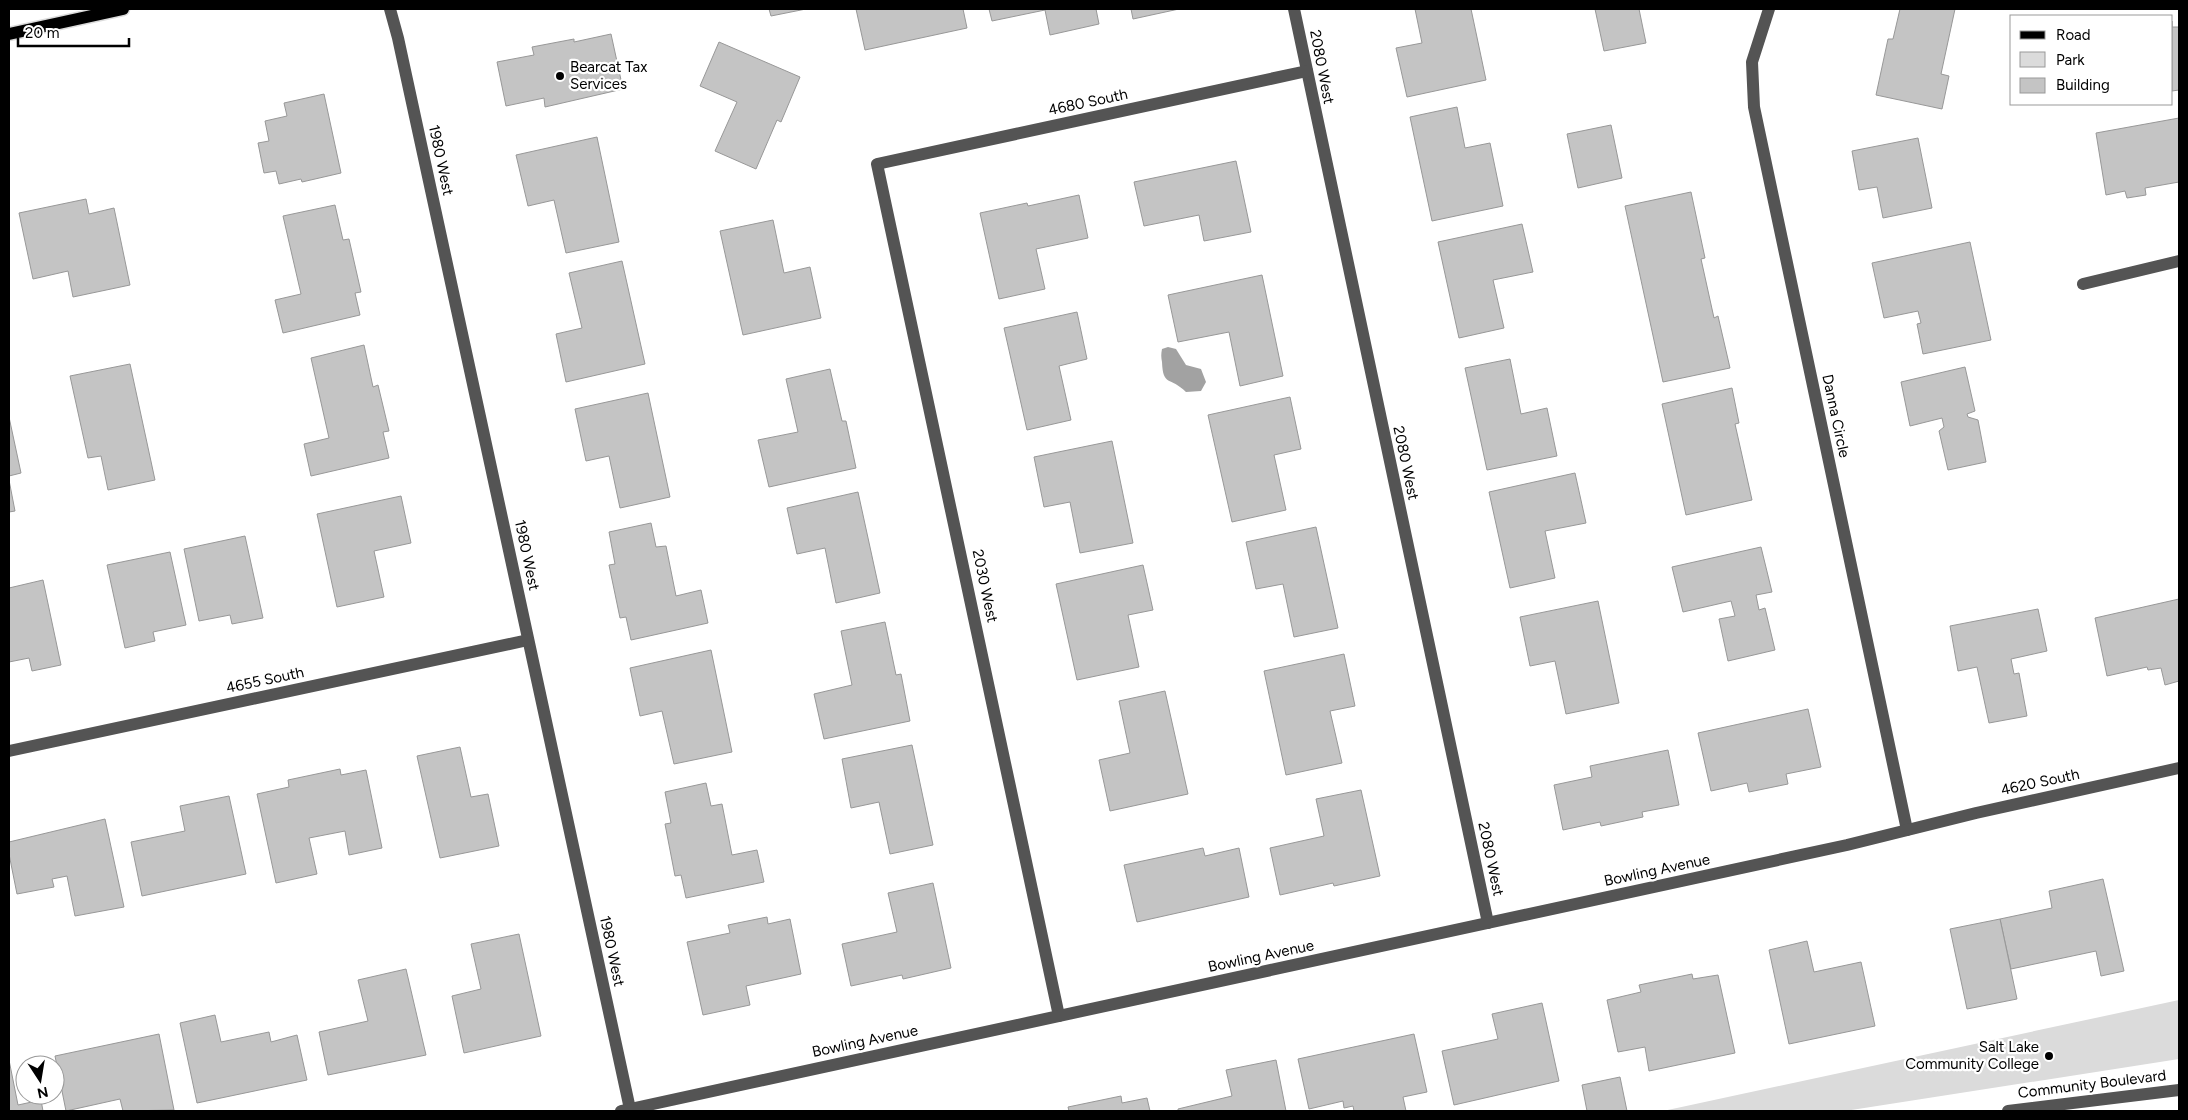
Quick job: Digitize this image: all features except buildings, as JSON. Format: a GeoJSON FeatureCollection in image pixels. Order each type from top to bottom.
{"type":"FeatureCollection","features":[{"type":"Feature","properties":{"kind":"main road"},"geometry":{"type":"LineString","coordinates":[[9,34],[123,9]]}},
{"type":"Feature","properties":{"kind":"street","name":"1980 West"},"geometry":{"type":"LineString","coordinates":[[390,9],[528,640],[625,1110]]}},
{"type":"Feature","properties":{"kind":"street","name":"2080 West"},"geometry":{"type":"LineString","coordinates":[[1294,9],[1488,923]]}},
{"type":"Feature","properties":{"kind":"street","name":"Danna Circle"},"geometry":{"type":"LineString","coordinates":[[1769,9],[1752,62],[1754,107],[1907,830]]}},
{"type":"Feature","properties":{"kind":"street","name":"4680 South"},"geometry":{"type":"LineString","coordinates":[[877,164],[1306,71]]}},
{"type":"Feature","properties":{"kind":"street","name":"2030 West"},"geometry":{"type":"LineString","coordinates":[[877,164],[1059,1016]]}},
{"type":"Feature","properties":{"kind":"street"},"geometry":{"type":"LineString","coordinates":[[2083,284],[2179,261]]}},
{"type":"Feature","properties":{"kind":"street","name":"4655 South"},"geometry":{"type":"LineString","coordinates":[[9,751],[528,640]]}},
{"type":"Feature","properties":{"kind":"street","name":"4620 South"},"geometry":{"type":"LineString","coordinates":[[1907,830],[2179,768]]}},
{"type":"Feature","properties":{"kind":"street","name":"Bowling Avenue"},"geometry":{"type":"LineString","coordinates":[[625,1110],[1847,845],[1907,830]]}},
{"type":"Feature","properties":{"kind":"street","name":"Community Boulevard"},"geometry":{"type":"LineString","coordinates":[[2008,1111],[2179,1090]]}},
{"type":"Feature","properties":{"kind":"green space","name":"Salt Lake Community College"},"geometry":{"type":"Polygon","coordinates":[[[2179,1000],[2179,1059],[1845,1111],[1663,1111],[2179,1000]]]}},
{"type":"Feature","properties":{"kind":"shaded area"},"geometry":{"type":"Polygon","coordinates":[[[1168,347],[1176,349],[1186,365],[1201,369],[1206,382],[1201,391],[1186,392],[1166,378],[1161,354],[1162,349],[1168,347]]]}},
{"type":"Feature","properties":{"kind":"place","name":"Bearcat Tax Services"},"geometry":{"type":"Point","coordinates":[560,76]}},
{"type":"Feature","properties":{"kind":"place","name":"Salt Lake Community College"},"geometry":{"type":"Point","coordinates":[2049,1056]}}]}
